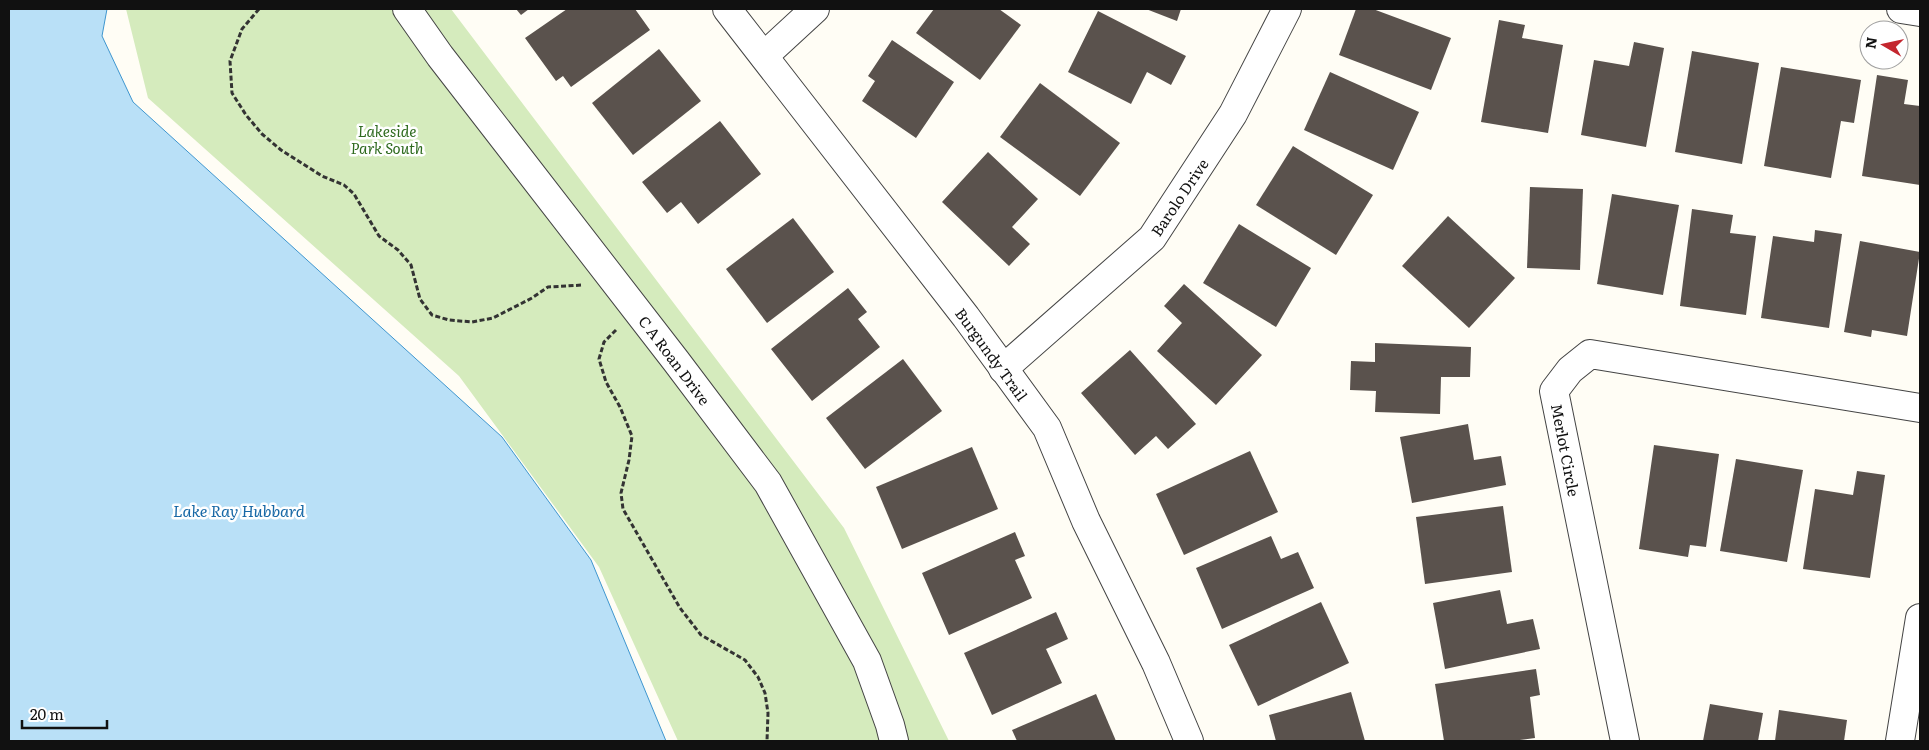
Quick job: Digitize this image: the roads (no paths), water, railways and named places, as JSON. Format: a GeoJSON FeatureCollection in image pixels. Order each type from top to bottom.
{"type":"FeatureCollection","features":[{"type":"Feature","properties":{"kind":"street","name":"C A Roan Drive"},"geometry":{"type":"LineString","coordinates":[[407,9],[440,56],[768,483],[867,661],[890,724],[894,741]]}},
{"type":"Feature","properties":{"kind":"street","name":"Burgundy Trail"},"geometry":{"type":"LineString","coordinates":[[726,9],[960,309],[1047,428],[1086,521],[1156,663],[1189,741]]}},
{"type":"Feature","properties":{"kind":"street"},"geometry":{"type":"LineString","coordinates":[[764,56],[814,9]]}},
{"type":"Feature","properties":{"kind":"street","name":"Barolo Drive"},"geometry":{"type":"LineString","coordinates":[[1003,369],[1152,238],[1233,114],[1286,9]]}},
{"type":"Feature","properties":{"kind":"street"},"geometry":{"type":"LineString","coordinates":[[1901,9],[1920,12]]}},
{"type":"Feature","properties":{"kind":"street","name":"Merlot Circle"},"geometry":{"type":"LineString","coordinates":[[1625,741],[1554,391],[1570,370],[1590,354],[1920,408]]}},
{"type":"Feature","properties":{"kind":"street"},"geometry":{"type":"LineString","coordinates":[[1900,741],[1917,655],[1920,618]]}},
{"type":"Feature","properties":{"kind":"water","name":"Lake Ray Hubbard"},"geometry":{"type":"Polygon","coordinates":[[[9,9],[107,9],[102,36],[133,102],[502,437],[591,560],[666,741],[9,741],[9,9]]]}},
{"type":"Feature","properties":{"kind":"park label","name":"Lakeside Park South"},"geometry":{"type":"Point","coordinates":[387,138]}}]}
